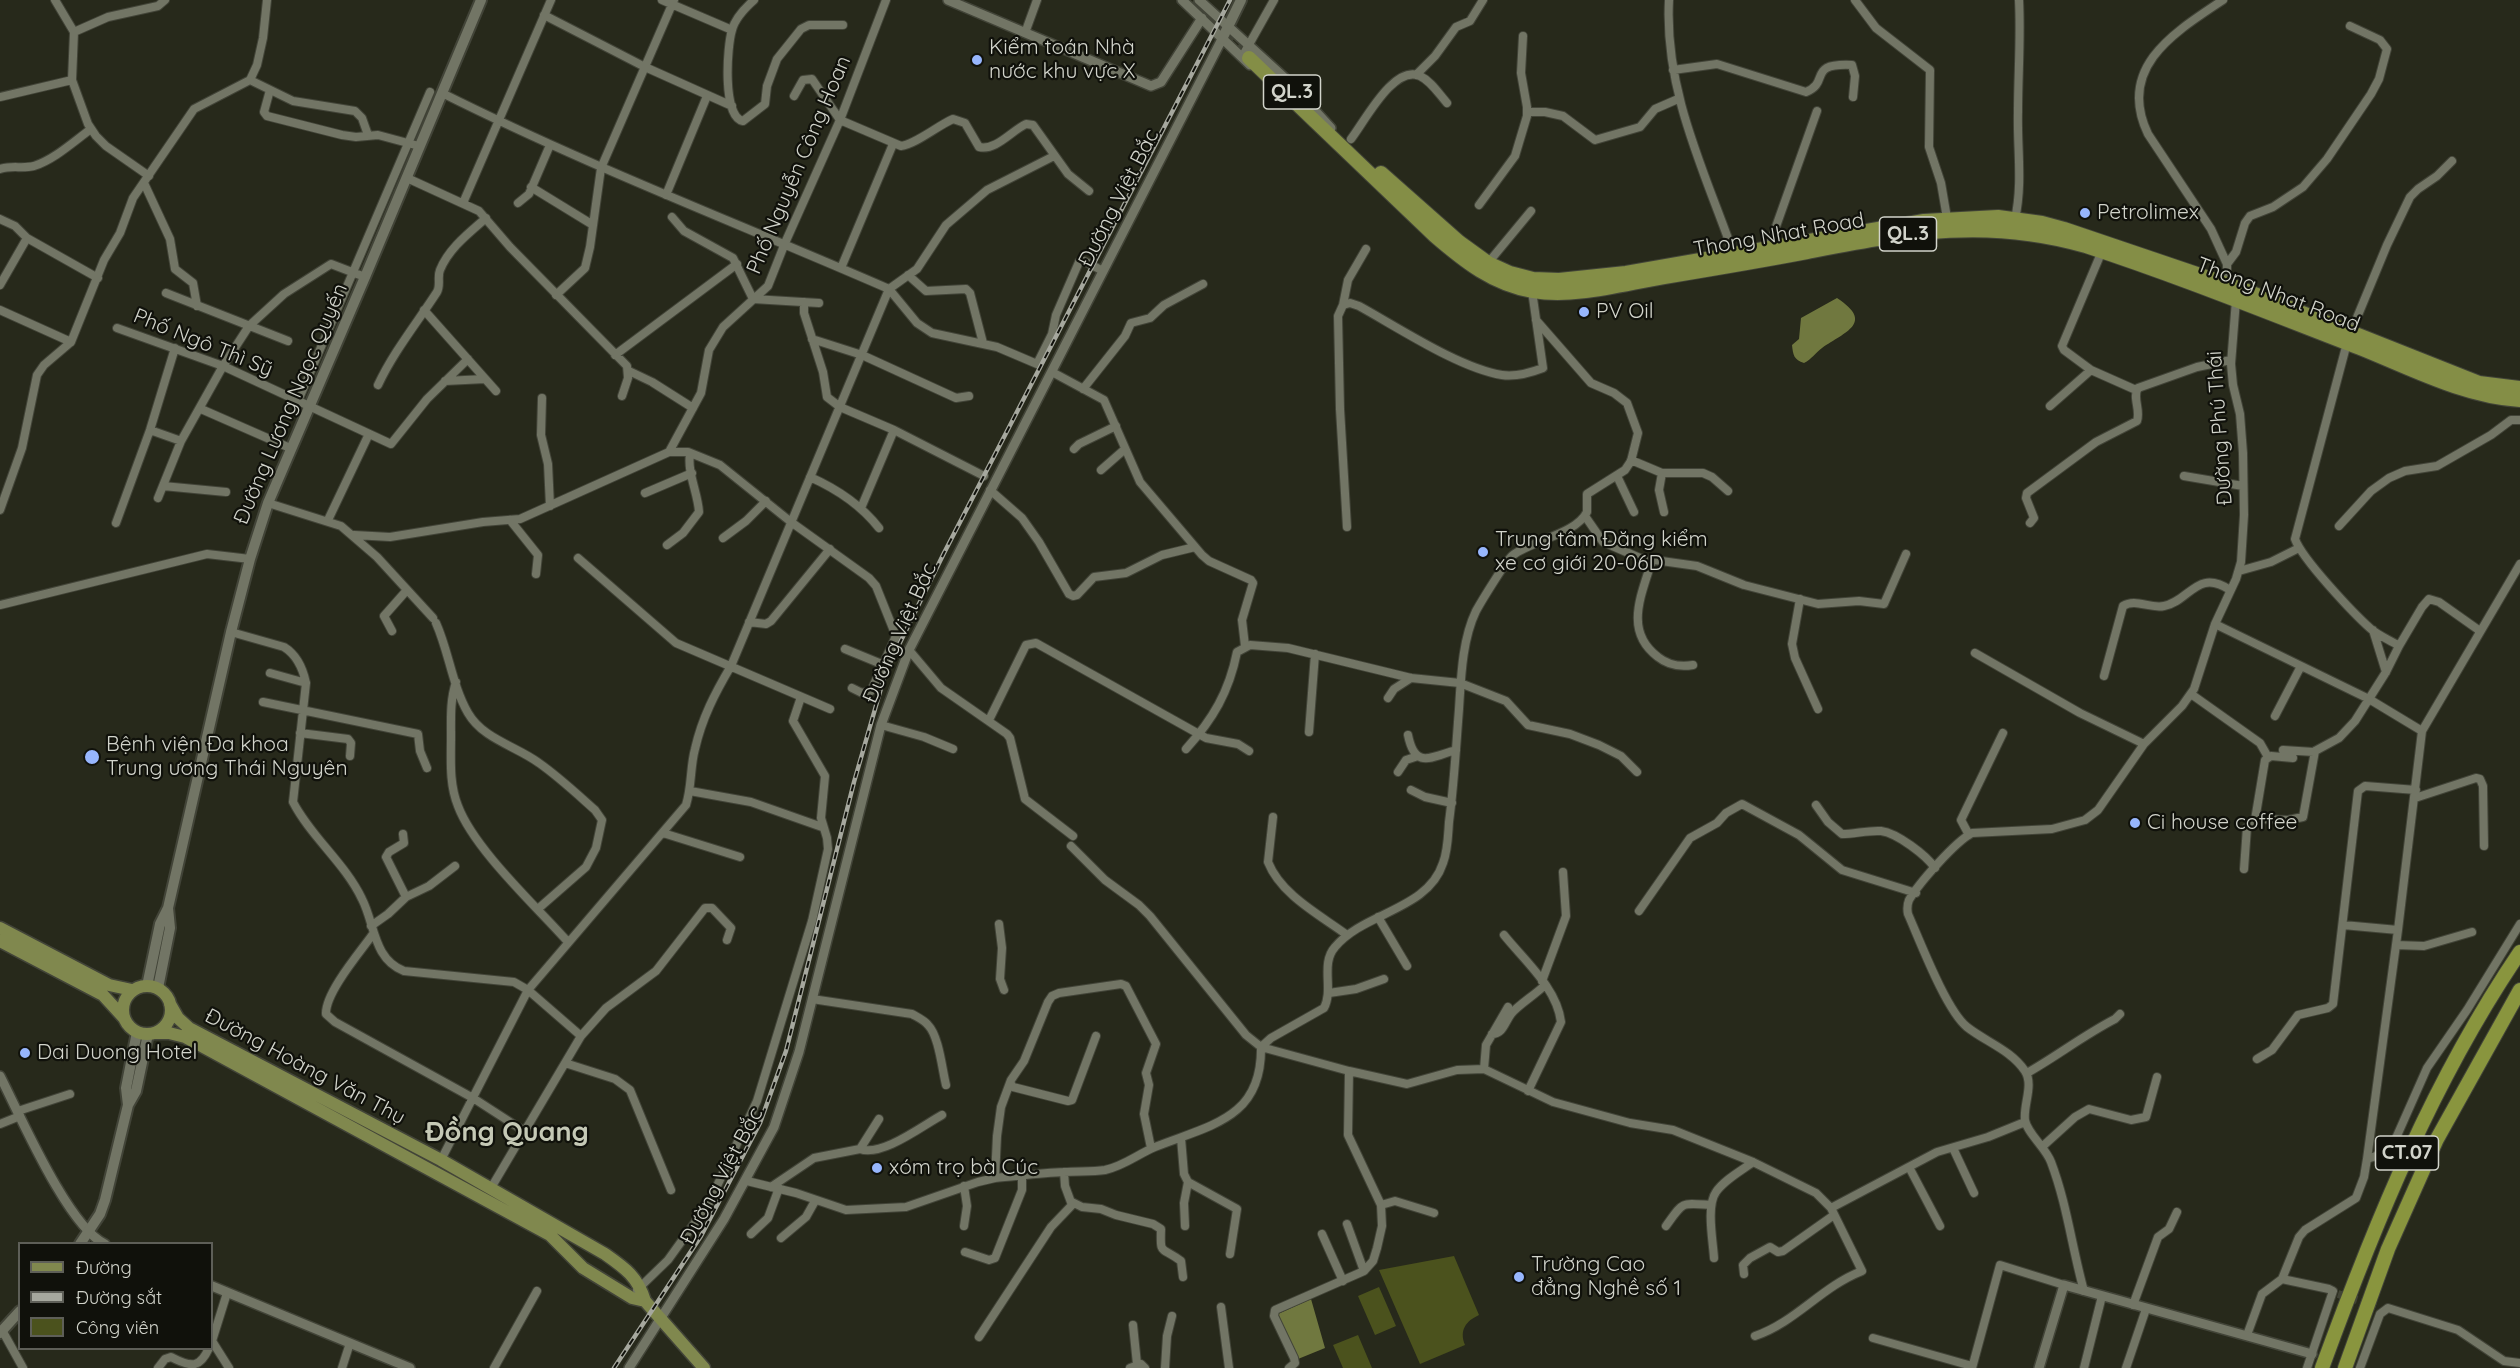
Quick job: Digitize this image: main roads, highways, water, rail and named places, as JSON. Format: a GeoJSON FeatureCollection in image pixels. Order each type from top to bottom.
{"type":"FeatureCollection","features":[{"type":"Feature","properties":{"kind":"highway","name":"Thong Nhat Road"},"geometry":{"type":"LineString","coordinates":[[1248,54],[1435,236],[1465,261],[1496,279],[1532,285],[1735,260],[1898,235],[1994,229],[2067,241],[2234,291]]}},
{"type":"Feature","properties":{"kind":"highway","name":"Thong Nhat Road"},"geometry":{"type":"LineString","coordinates":[[1330,132],[1441,227],[1488,263],[1532,285]]}},
{"type":"Feature","properties":{"kind":"highway","name":"Thong Nhat Road"},"geometry":{"type":"LineString","coordinates":[[1735,260],[1768,249],[1899,225],[1979,216],[2015,219],[2064,229],[2234,291],[2479,393],[2520,400]]}},
{"type":"Feature","properties":{"kind":"highway","name":"Thong Nhat Road"},"geometry":{"type":"LineString","coordinates":[[2349,337],[2485,385],[2520,388]]}},
{"type":"Feature","properties":{"kind":"highway"},"geometry":{"type":"LineString","coordinates":[[2494,991],[2520,946]]}},
{"type":"Feature","properties":{"kind":"highway","name":"CT.07"},"geometry":{"type":"LineString","coordinates":[[2322,1368],[2369,1239],[2418,1129],[2494,991],[2520,952]]}},
{"type":"Feature","properties":{"kind":"highway","name":"CT.07"},"geometry":{"type":"LineString","coordinates":[[2345,1368],[2388,1249],[2437,1139],[2520,990]]}},
{"type":"Feature","properties":{"kind":"main road","name":"Đường Lương Ngọc Quyến"},"geometry":{"type":"LineString","coordinates":[[152,987],[170,928],[168,908],[231,632],[250,559],[268,503],[290,448],[303,403],[365,278],[481,0]]}},
{"type":"Feature","properties":{"kind":"main road","name":"Đường Việt Bắc"},"geometry":{"type":"LineString","coordinates":[[1222,39],[1241,0]]}},
{"type":"Feature","properties":{"kind":"main road"},"geometry":{"type":"LineString","coordinates":[[0,928],[109,985],[132,990],[152,987],[168,998],[170,1004],[168,1021],[147,1033],[126,1088],[128,1105],[105,1200],[100,1214],[81,1242]]}},
{"type":"Feature","properties":{"kind":"main road"},"geometry":{"type":"LineString","coordinates":[[0,941],[103,995],[127,1024],[147,1033]]}},
{"type":"Feature","properties":{"kind":"main road"},"geometry":{"type":"LineString","coordinates":[[124,1018],[123,1003],[132,990]]}},
{"type":"Feature","properties":{"kind":"main road","name":"Đường Hoàng Văn Thụ"},"geometry":{"type":"LineString","coordinates":[[170,1004],[178,1018],[189,1028],[441,1160],[620,1264],[640,1284],[649,1305]]}},
{"type":"Feature","properties":{"kind":"main road","name":"Đường Hoàng Văn Thụ"},"geometry":{"type":"LineString","coordinates":[[147,1033],[169,1033],[185,1037],[550,1236],[583,1268],[632,1298],[649,1305]]}},
{"type":"Feature","properties":{"kind":"main road"},"geometry":{"type":"LineString","coordinates":[[345,1124],[351,1112]]}},
{"type":"Feature","properties":{"kind":"main road"},"geometry":{"type":"LineString","coordinates":[[649,1305],[704,1368]]}},
{"type":"Feature","properties":{"kind":"main road"},"geometry":{"type":"LineString","coordinates":[[1,1332],[18,1313]]}},
{"type":"Feature","properties":{"kind":"tunnel"},"geometry":{"type":"LineString","coordinates":[[1194,0],[1251,54]]}},
{"type":"Feature","properties":{"kind":"tunnel"},"geometry":{"type":"LineString","coordinates":[[2338,1294],[2376,1306]]}},
{"type":"Feature","properties":{"kind":"railway"},"geometry":{"type":"LineString","coordinates":[[614,1368],[701,1236],[760,1123],[786,1051],[854,782],[886,671],[944,553],[1230,0]]}},
{"type":"Feature","properties":{"kind":"place","name":"Kiểm toán Nhà nước khu vực X"},"geometry":{"type":"Point","coordinates":[977,60]}},
{"type":"Feature","properties":{"kind":"place","name":"Petrolimex"},"geometry":{"type":"Point","coordinates":[2085,213]}},
{"type":"Feature","properties":{"kind":"place","name":"PV Oil"},"geometry":{"type":"Point","coordinates":[1584,312]}},
{"type":"Feature","properties":{"kind":"place","name":"Trung tâm Đăng kiểm xe cơ giới 20-06D"},"geometry":{"type":"Point","coordinates":[1483,552]}},
{"type":"Feature","properties":{"kind":"place","name":"Bệnh viện Đa khoa Trung ương Thái Nguyên"},"geometry":{"type":"Point","coordinates":[92,757]}},
{"type":"Feature","properties":{"kind":"place","name":"Ci house coffee"},"geometry":{"type":"Point","coordinates":[2135,823]}},
{"type":"Feature","properties":{"kind":"place","name":"Dai Duong Hotel"},"geometry":{"type":"Point","coordinates":[25,1053]}},
{"type":"Feature","properties":{"kind":"place","name":"xóm trọ bà Cúc"},"geometry":{"type":"Point","coordinates":[877,1168]}},
{"type":"Feature","properties":{"kind":"place","name":"Trường Cao đẳng Nghề số 1"},"geometry":{"type":"Point","coordinates":[1519,1277]}},
{"type":"Feature","properties":{"kind":"district","name":"Đồng Quang"},"geometry":{"type":"Point","coordinates":[507,1133]}}]}
